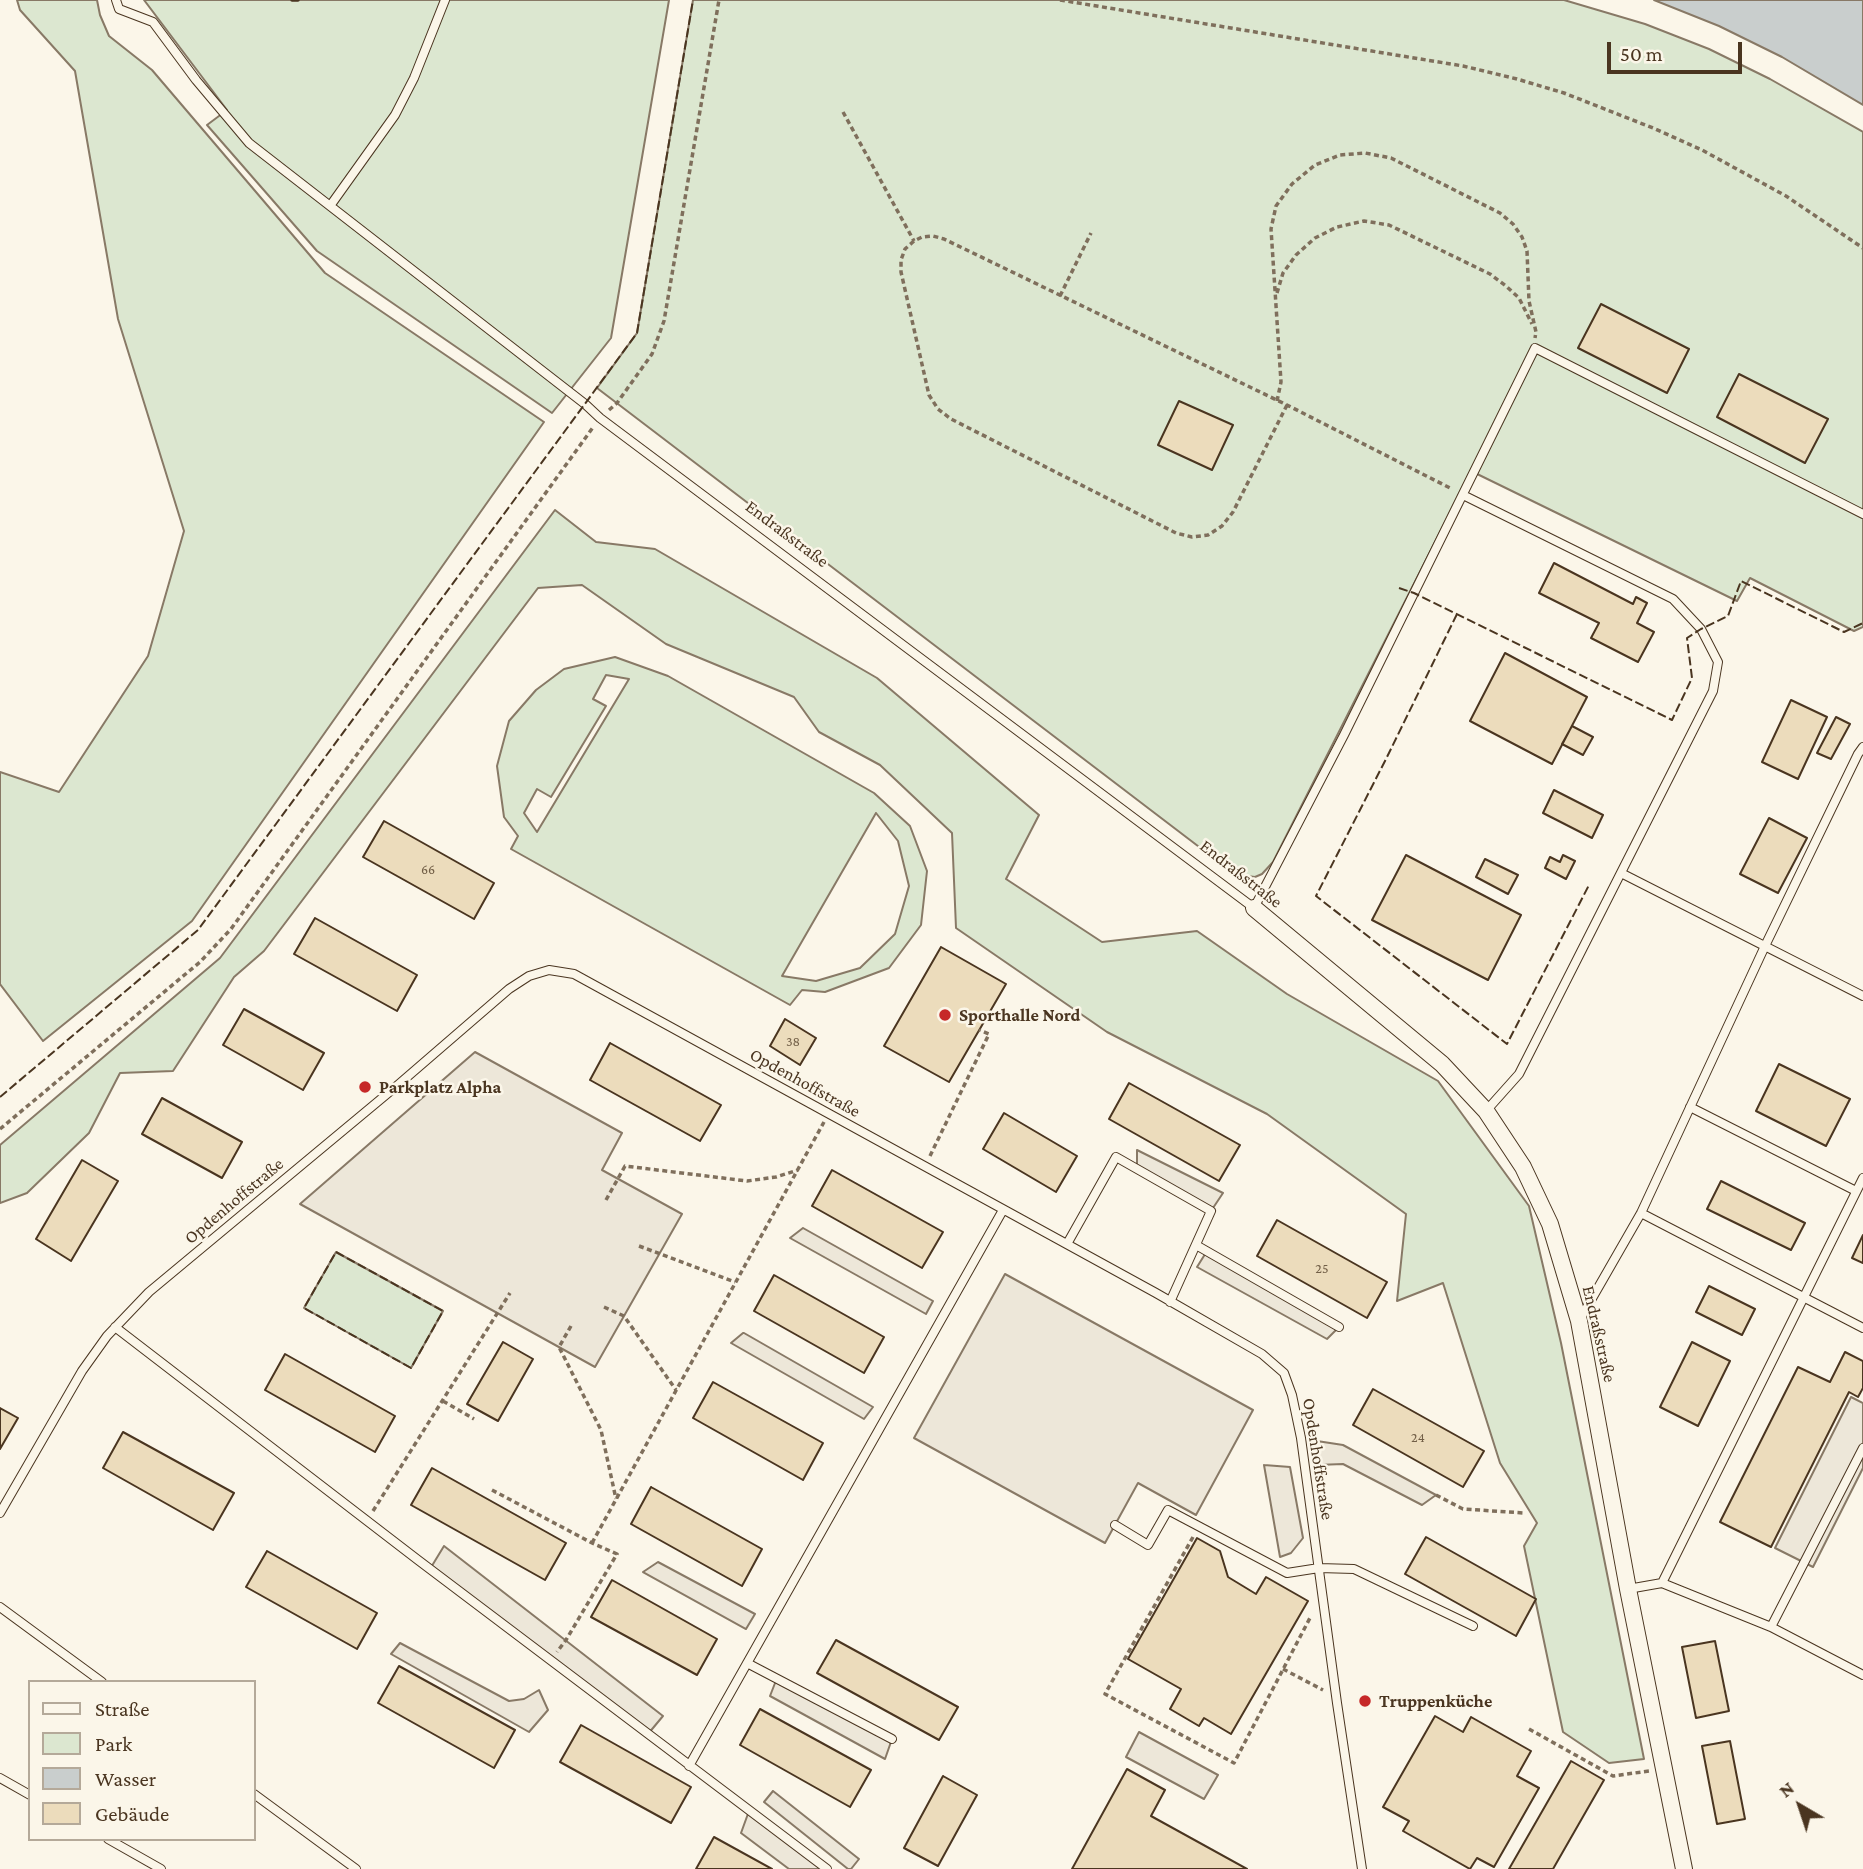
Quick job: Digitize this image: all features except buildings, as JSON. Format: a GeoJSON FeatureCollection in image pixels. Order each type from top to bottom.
{"type":"FeatureCollection","features":[{"type":"Feature","properties":{"kind":"street","name":"Endraßstraße"},"geometry":{"type":"LineString","coordinates":[[1254,908],[1442,1064],[1486,1111],[1522,1167],[1550,1223],[1579,1321],[1628,1589],[1684,1869]]}},
{"type":"Feature","properties":{"kind":"lane","name":"Endraßstraße"},"geometry":{"type":"LineString","coordinates":[[116,0],[119,9],[153,22],[196,80],[249,143],[600,418],[1254,908]]}},
{"type":"Feature","properties":{"kind":"lane"},"geometry":{"type":"LineString","coordinates":[[330,206],[396,116],[445,0]]}},
{"type":"Feature","properties":{"kind":"lane"},"geometry":{"type":"LineString","coordinates":[[1254,908],[1344,735],[1535,348],[1863,514]]}},
{"type":"Feature","properties":{"kind":"lane"},"geometry":{"type":"LineString","coordinates":[[1463,495],[1673,599],[1701,629],[1718,662],[1713,691],[1519,1074],[1486,1111]]}},
{"type":"Feature","properties":{"kind":"lane"},"geometry":{"type":"LineString","coordinates":[[1579,1321],[1640,1213],[1765,946],[1863,747]]}},
{"type":"Feature","properties":{"kind":"lane"},"geometry":{"type":"LineString","coordinates":[[1621,873],[1863,996]]}},
{"type":"Feature","properties":{"kind":"lane","name":"Opdenhoffstraße"},"geometry":{"type":"LineString","coordinates":[[0,1513],[82,1371],[115,1327],[149,1292],[509,989],[530,976],[550,970],[574,974],[1067,1244],[1262,1354],[1284,1373],[1292,1395],[1301,1438],[1362,1869]]}},
{"type":"Feature","properties":{"kind":"lane"},"geometry":{"type":"LineString","coordinates":[[1690,1107],[1856,1191]]}},
{"type":"Feature","properties":{"kind":"lane"},"geometry":{"type":"LineString","coordinates":[[1067,1244],[1116,1157],[1212,1211],[1170,1302]]}},
{"type":"Feature","properties":{"kind":"lane"},"geometry":{"type":"LineString","coordinates":[[1662,1583],[1863,1178]]}},
{"type":"Feature","properties":{"kind":"lane"},"geometry":{"type":"LineString","coordinates":[[689,1766],[1003,1210]]}},
{"type":"Feature","properties":{"kind":"lane"},"geometry":{"type":"LineString","coordinates":[[1640,1213],[1863,1328]]}},
{"type":"Feature","properties":{"kind":"lane"},"geometry":{"type":"LineString","coordinates":[[1196,1245],[1339,1326]]}},
{"type":"Feature","properties":{"kind":"lane"},"geometry":{"type":"LineString","coordinates":[[115,1327],[827,1869]]}},
{"type":"Feature","properties":{"kind":"lane"},"geometry":{"type":"LineString","coordinates":[[1771,1627],[1863,1448]]}},
{"type":"Feature","properties":{"kind":"lane"},"geometry":{"type":"LineString","coordinates":[[1115,1525],[1148,1545],[1168,1510],[1287,1573],[1318,1568],[1354,1569],[1473,1626]]}},
{"type":"Feature","properties":{"kind":"lane"},"geometry":{"type":"LineString","coordinates":[[1628,1589],[1662,1583],[1771,1627],[1863,1675]]}},
{"type":"Feature","properties":{"kind":"lane"},"geometry":{"type":"LineString","coordinates":[[0,1607],[99,1680]]}},
{"type":"Feature","properties":{"kind":"lane"},"geometry":{"type":"LineString","coordinates":[[747,1663],[892,1740]]}},
{"type":"Feature","properties":{"kind":"lane"},"geometry":{"type":"LineString","coordinates":[[0,1778],[28,1794]]}},
{"type":"Feature","properties":{"kind":"lane"},"geometry":{"type":"LineString","coordinates":[[256,1795],[356,1869]]}},
{"type":"Feature","properties":{"kind":"lane"},"geometry":{"type":"LineString","coordinates":[[112,1841],[161,1869]]}},
{"type":"Feature","properties":{"kind":"path"},"geometry":{"type":"LineString","coordinates":[[0,1129],[200,962],[224,938],[600,418],[617,403],[652,354],[661,332],[719,0]]}},
{"type":"Feature","properties":{"kind":"path"},"geometry":{"type":"LineString","coordinates":[[1060,0],[1463,66],[1564,93],[1653,128],[1733,166],[1786,196],[1863,248]]}},
{"type":"Feature","properties":{"kind":"path"},"geometry":{"type":"LineString","coordinates":[[842,113],[914,241]]}},
{"type":"Feature","properties":{"kind":"path"},"geometry":{"type":"LineString","coordinates":[[1277,401],[1281,382],[1271,229],[1276,206],[1292,184],[1315,165],[1340,155],[1365,153],[1391,158],[1500,213],[1513,224],[1527,251],[1529,301],[1536,332],[1535,348]]}},
{"type":"Feature","properties":{"kind":"path"},"geometry":{"type":"LineString","coordinates":[[1276,302],[1283,273],[1296,255],[1315,238],[1337,227],[1364,221],[1389,225],[1490,274],[1519,298],[1536,332]]}},
{"type":"Feature","properties":{"kind":"path"},"geometry":{"type":"LineString","coordinates":[[1060,296],[1091,233]]}},
{"type":"Feature","properties":{"kind":"path"},"geometry":{"type":"LineString","coordinates":[[1287,405],[1233,512],[1222,526],[1208,535],[1192,537],[1176,533],[951,419],[938,409],[929,395],[901,272],[905,249],[922,237],[944,239],[1287,405],[1463,495]]}},
{"type":"Feature","properties":{"kind":"path"},"geometry":{"type":"LineString","coordinates":[[925,1167],[989,1034],[979,1030]]}},
{"type":"Feature","properties":{"kind":"path"},"geometry":{"type":"LineString","coordinates":[[592,1543],[828,1115]]}},
{"type":"Feature","properties":{"kind":"path"},"geometry":{"type":"LineString","coordinates":[[606,1200],[625,1166],[747,1181],[776,1177],[798,1170]]}},
{"type":"Feature","properties":{"kind":"path"},"geometry":{"type":"LineString","coordinates":[[639,1246],[736,1283]]}},
{"type":"Feature","properties":{"kind":"path"},"geometry":{"type":"LineString","coordinates":[[368,1521],[510,1293]]}},
{"type":"Feature","properties":{"kind":"path"},"geometry":{"type":"LineString","coordinates":[[604,1307],[624,1316],[676,1391]]}},
{"type":"Feature","properties":{"kind":"path"},"geometry":{"type":"LineString","coordinates":[[571,1326],[559,1347],[601,1430],[616,1499]]}},
{"type":"Feature","properties":{"kind":"path"},"geometry":{"type":"LineString","coordinates":[[443,1401],[474,1419]]}},
{"type":"Feature","properties":{"kind":"path"},"geometry":{"type":"LineString","coordinates":[[492,1490],[617,1554],[566,1640],[551,1659]]}},
{"type":"Feature","properties":{"kind":"path"},"geometry":{"type":"LineString","coordinates":[[1436,1495],[1463,1509],[1524,1513]]}},
{"type":"Feature","properties":{"kind":"path"},"geometry":{"type":"LineString","coordinates":[[1199,1527],[1105,1694],[1234,1763],[1311,1616]]}},
{"type":"Feature","properties":{"kind":"path"},"geometry":{"type":"LineString","coordinates":[[1283,1669],[1324,1690],[1335,1689]]}},
{"type":"Feature","properties":{"kind":"path"},"geometry":{"type":"LineString","coordinates":[[1529,1729],[1612,1776],[1664,1769]]}},
{"type":"Feature","properties":{"kind":"green space"},"geometry":{"type":"Polygon","coordinates":[[[17,0],[97,0],[109,36],[152,70],[325,273],[544,422],[192,921],[43,1041],[0,984],[0,772],[59,792],[148,656],[184,531],[118,319],[75,71],[20,10],[17,0]]]}},
{"type":"Feature","properties":{"kind":"green space"},"geometry":{"type":"Polygon","coordinates":[[[144,0],[669,0],[611,338],[552,413],[317,251],[207,125],[227,110],[144,0]]]}},
{"type":"Feature","properties":{"kind":"green space"},"geometry":{"type":"Polygon","coordinates":[[[693,0],[1564,0],[1645,24],[1709,49],[1770,79],[1863,132],[1863,627],[1854,631],[1750,578],[1737,601],[1471,471],[1273,862],[1262,874],[1255,877],[1232,872],[597,388],[637,333],[693,0]]]}},
{"type":"Feature","properties":{"kind":"green space"},"geometry":{"type":"Polygon","coordinates":[[[555,510],[596,542],[655,549],[877,678],[1039,815],[1006,879],[1102,942],[1197,931],[1287,994],[1438,1081],[1529,1206],[1561,1343],[1644,1759],[1609,1763],[1563,1732],[1524,1546],[1537,1523],[1500,1463],[1443,1283],[1397,1301],[1406,1214],[1267,1114],[1107,1032],[956,928],[952,833],[880,765],[819,732],[794,697],[666,644],[582,585],[538,588],[264,951],[234,977],[173,1071],[120,1073],[89,1133],[27,1193],[0,1203],[0,1145],[220,958],[555,510]]]}},
{"type":"Feature","properties":{"kind":"green space"},"geometry":{"type":"Polygon","coordinates":[[[615,657],[668,676],[874,793],[910,826],[927,871],[921,925],[889,968],[825,992],[802,990],[790,1005],[511,849],[518,836],[504,817],[497,766],[509,721],[536,690],[564,669],[615,657]],[[606,675],[593,699],[606,706],[551,797],[537,789],[524,813],[537,832],[629,679],[606,675]],[[876,813],[782,976],[816,981],[860,968],[895,934],[909,886],[898,841],[876,813]]]}},
{"type":"Feature","properties":{"kind":"green space"},"geometry":{"type":"Polygon","coordinates":[[[336,1252],[443,1311],[411,1368],[304,1308],[336,1252]]]}},
{"type":"Feature","properties":{"kind":"shaded area"},"geometry":{"type":"Polygon","coordinates":[[[475,1052],[622,1133],[602,1170],[682,1214],[595,1367],[300,1204],[475,1052]]]}},
{"type":"Feature","properties":{"kind":"shaded area"},"geometry":{"type":"Polygon","coordinates":[[[1137,1150],[1223,1193],[1211,1211],[1137,1169],[1137,1150]]]}},
{"type":"Feature","properties":{"kind":"shaded area"},"geometry":{"type":"Polygon","coordinates":[[[803,1228],[933,1301],[926,1314],[790,1238],[803,1228]]]}},
{"type":"Feature","properties":{"kind":"shaded area"},"geometry":{"type":"Polygon","coordinates":[[[1207,1251],[1339,1327],[1327,1339],[1197,1267],[1207,1251]]]}},
{"type":"Feature","properties":{"kind":"shaded area"},"geometry":{"type":"Polygon","coordinates":[[[1005,1274],[1253,1410],[1196,1515],[1138,1483],[1105,1543],[914,1438],[1005,1274]]]}},
{"type":"Feature","properties":{"kind":"shaded area"},"geometry":{"type":"Polygon","coordinates":[[[743,1333],[873,1407],[864,1419],[731,1343],[743,1333]]]}},
{"type":"Feature","properties":{"kind":"shaded area"},"geometry":{"type":"Polygon","coordinates":[[[1851,1397],[1863,1403],[1863,1468],[1813,1567],[1775,1548],[1851,1397]]]}},
{"type":"Feature","properties":{"kind":"shaded area"},"geometry":{"type":"Polygon","coordinates":[[[1317,1441],[1343,1445],[1436,1495],[1422,1505],[1343,1464],[1317,1465],[1317,1441]]]}},
{"type":"Feature","properties":{"kind":"shaded area"},"geometry":{"type":"Polygon","coordinates":[[[1264,1465],[1290,1467],[1303,1538],[1291,1553],[1280,1557],[1264,1465]]]}},
{"type":"Feature","properties":{"kind":"shaded area"},"geometry":{"type":"Polygon","coordinates":[[[444,1546],[663,1716],[648,1734],[430,1569],[444,1546]]]}},
{"type":"Feature","properties":{"kind":"shaded area"},"geometry":{"type":"Polygon","coordinates":[[[658,1562],[755,1614],[746,1629],[643,1572],[658,1562]]]}},
{"type":"Feature","properties":{"kind":"shaded area"},"geometry":{"type":"Polygon","coordinates":[[[400,1643],[509,1701],[524,1699],[539,1690],[548,1710],[529,1732],[391,1654],[400,1643]]]}},
{"type":"Feature","properties":{"kind":"shaded area"},"geometry":{"type":"Polygon","coordinates":[[[777,1678],[892,1739],[885,1759],[770,1696],[777,1678]]]}},
{"type":"Feature","properties":{"kind":"shaded area"},"geometry":{"type":"Polygon","coordinates":[[[1139,1732],[1218,1775],[1204,1799],[1126,1757],[1139,1732]]]}},
{"type":"Feature","properties":{"kind":"shaded area"},"geometry":{"type":"Polygon","coordinates":[[[773,1791],[859,1859],[851,1869],[764,1802],[773,1791]]]}},
{"type":"Feature","properties":{"kind":"shaded area"},"geometry":{"type":"Polygon","coordinates":[[[749,1811],[827,1869],[789,1869],[741,1833],[749,1811]]]}},
{"type":"Feature","properties":{"kind":"water"},"geometry":{"type":"Polygon","coordinates":[[[1654,0],[1863,0],[1863,105],[1782,57],[1719,26],[1654,0]]]}},
{"type":"Feature","properties":{"kind":"fence"},"geometry":{"type":"LineString","coordinates":[[0,1097],[198,930],[637,333],[693,0]]}},
{"type":"Feature","properties":{"kind":"fence"},"geometry":{"type":"LineString","coordinates":[[1399,588],[1672,720],[1692,678],[1687,638],[1728,616],[1741,581],[1844,632],[1863,623]]}},
{"type":"Feature","properties":{"kind":"fence"},"geometry":{"type":"LineString","coordinates":[[1457,614],[1316,896],[1507,1044],[1589,885]]}},
{"type":"Feature","properties":{"kind":"fence"},"geometry":{"type":"LineString","coordinates":[[336,1252],[443,1311],[411,1368],[304,1308],[336,1252]]}},
{"type":"Feature","properties":{"kind":"wall"},"geometry":{"type":"LineString","coordinates":[[292,0],[298,0]]}},
{"type":"Feature","properties":{"kind":"place","name":"Sporthalle Nord"},"geometry":{"type":"Point","coordinates":[945,1015]}},
{"type":"Feature","properties":{"kind":"place","name":"Parkplatz Alpha"},"geometry":{"type":"Point","coordinates":[365,1087]}},
{"type":"Feature","properties":{"kind":"place","name":"Truppenküche"},"geometry":{"type":"Point","coordinates":[1365,1701]}}]}
